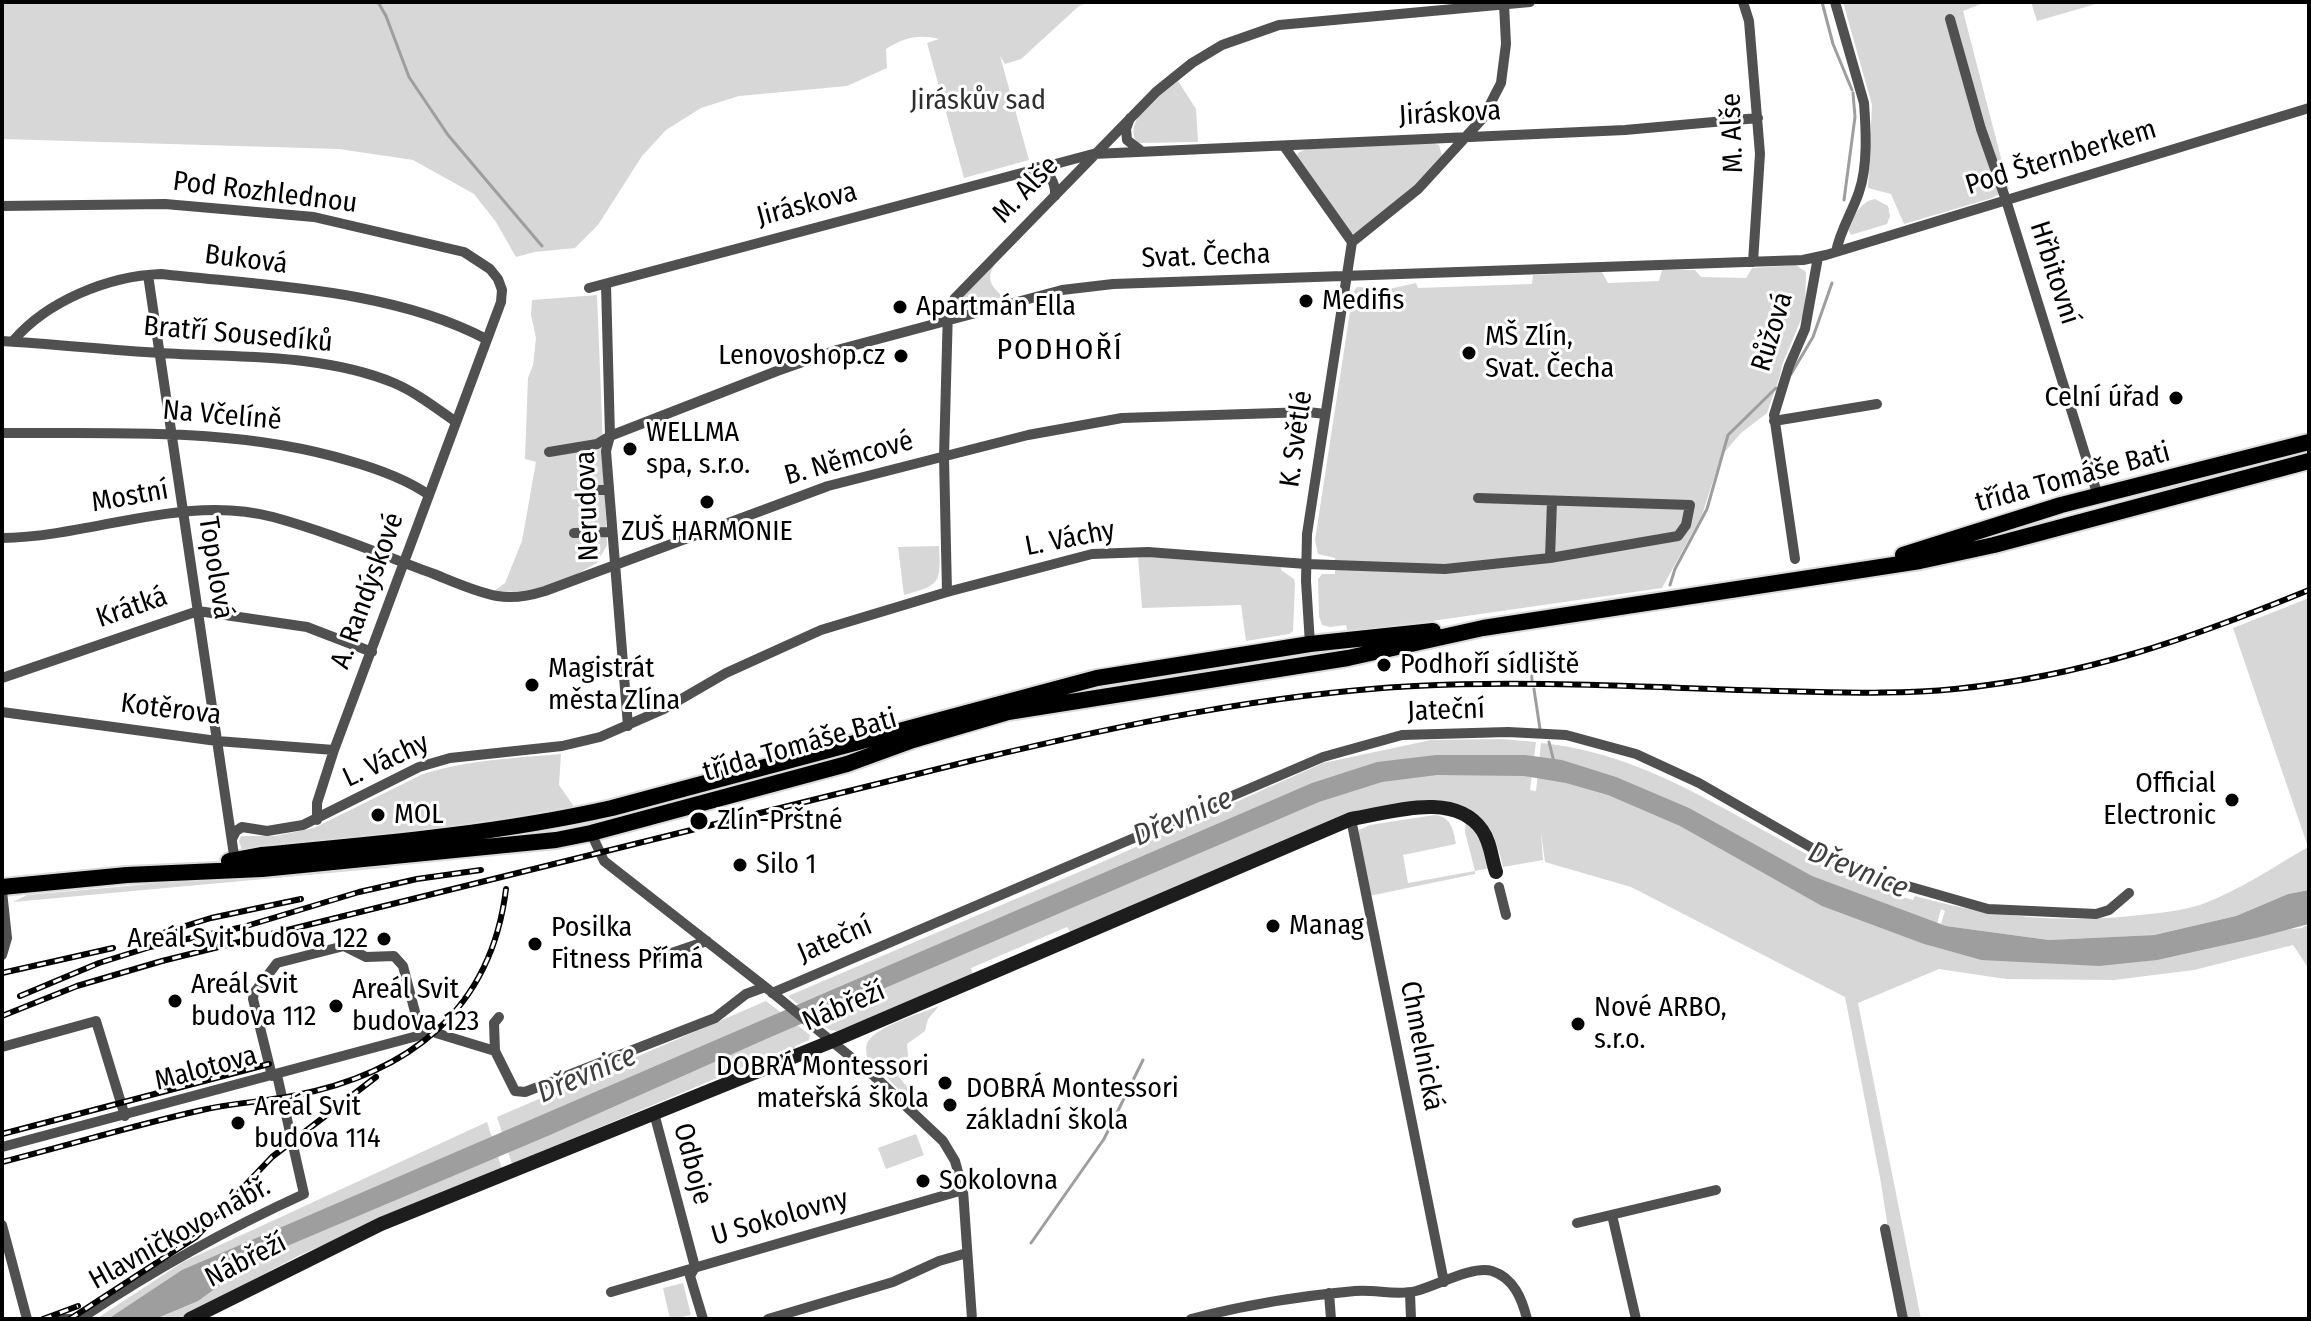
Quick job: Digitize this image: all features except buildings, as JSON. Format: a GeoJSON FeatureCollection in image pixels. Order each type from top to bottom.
{"type":"FeatureCollection","features":[{"type":"Feature","properties":{"kind":"main road","name":"třída Tomáše Bati"},"geometry":{"type":"LineString","coordinates":[[1852,571],[2021,517],[2309,442]]}},
{"type":"Feature","properties":{"kind":"main road","name":"třída Tomáše Bati"},"geometry":{"type":"LineString","coordinates":[[2,889],[235,865],[262,869],[556,840],[847,764],[913,740],[1008,712],[1313,664],[1483,628],[1692,597],[1994,545],[2309,461]]}},
{"type":"Feature","properties":{"kind":"main road"},"geometry":{"type":"LineString","coordinates":[[2098,496],[2109,515]]}},
{"type":"Feature","properties":{"kind":"main road","name":"třída Tomáše Bati"},"geometry":{"type":"LineString","coordinates":[[235,865],[261,855],[495,830],[585,814],[1085,681],[1310,644],[1407,632],[1483,628]]}},
{"type":"Feature","properties":{"kind":"main road"},"geometry":{"type":"LineString","coordinates":[[1310,644],[1313,664]]}},
{"type":"Feature","properties":{"kind":"main road"},"geometry":{"type":"LineString","coordinates":[[585,814],[591,833]]}},
{"type":"Feature","properties":{"kind":"street"},"geometry":{"type":"LineString","coordinates":[[1399,2],[1400,14]]}},
{"type":"Feature","properties":{"kind":"street","name":"M. Alše"},"geometry":{"type":"LineString","coordinates":[[947,592],[944,457],[946,321],[955,298],[1093,154],[1170,79],[1192,63],[1245,35],[1279,25],[1530,2]]}},
{"type":"Feature","properties":{"kind":"street","name":"M. Alše"},"geometry":{"type":"LineString","coordinates":[[1743,2],[1749,21],[1758,118],[1759,174],[1753,262]]}},
{"type":"Feature","properties":{"kind":"street","name":"Růžová"},"geometry":{"type":"LineString","coordinates":[[1795,559],[1774,421],[1777,400],[1805,329],[1827,255],[1840,234],[1863,180],[1864,103],[1835,2]]}},
{"type":"Feature","properties":{"kind":"street"},"geometry":{"type":"LineString","coordinates":[[1284,146],[1352,242],[1418,189],[1483,118],[1501,83],[1506,44],[1504,4]]}},
{"type":"Feature","properties":{"kind":"street","name":"Hřbitovní"},"geometry":{"type":"LineString","coordinates":[[1950,19],[1981,129],[2098,496]]}},
{"type":"Feature","properties":{"kind":"street","name":"Pod Šternberkem"},"geometry":{"type":"LineString","coordinates":[[1827,255],[2309,108]]}},
{"type":"Feature","properties":{"kind":"street"},"geometry":{"type":"LineString","coordinates":[[1131,116],[1126,129],[1127,140],[1134,148],[1144,152]]}},
{"type":"Feature","properties":{"kind":"street","name":"Jiráskova"},"geometry":{"type":"LineString","coordinates":[[589,288],[1093,154],[1625,130],[1758,118]]}},
{"type":"Feature","properties":{"kind":"street"},"geometry":{"type":"LineString","coordinates":[[1037,167],[1045,170],[1051,178],[1055,196]]}},
{"type":"Feature","properties":{"kind":"street","name":"Pod Rozhlednou"},"geometry":{"type":"LineString","coordinates":[[2,206],[165,204],[314,217],[464,252],[490,269],[502,290]]}},
{"type":"Feature","properties":{"kind":"street","name":"K. Světlé"},"geometry":{"type":"LineString","coordinates":[[1310,644],[1307,534],[1352,242]]}},
{"type":"Feature","properties":{"kind":"street","name":"Svat. Čecha"},"geometry":{"type":"LineString","coordinates":[[549,452],[597,444],[610,436],[837,350],[1087,286],[1753,262],[1827,255]]}},
{"type":"Feature","properties":{"kind":"street","name":"Buková"},"geometry":{"type":"LineString","coordinates":[[7,341],[48,309],[97,287],[161,274],[373,300],[459,324],[486,339]]}},
{"type":"Feature","properties":{"kind":"street","name":"Topolová"},"geometry":{"type":"LineString","coordinates":[[148,275],[235,865]]}},
{"type":"Feature","properties":{"kind":"street","name":"Nerudova"},"geometry":{"type":"LineString","coordinates":[[606,284],[610,436],[606,451],[628,726]]}},
{"type":"Feature","properties":{"kind":"street","name":"A. Randýskové"},"geometry":{"type":"LineString","coordinates":[[317,820],[317,803],[334,750],[501,302],[502,290]]}},
{"type":"Feature","properties":{"kind":"street","name":"Bratří Sousedíků"},"geometry":{"type":"LineString","coordinates":[[7,341],[306,361],[358,371],[395,384],[456,422]]}},
{"type":"Feature","properties":{"kind":"street"},"geometry":{"type":"LineString","coordinates":[[1774,421],[1877,404]]}},
{"type":"Feature","properties":{"kind":"street","name":"B. Němcové"},"geometry":{"type":"LineString","coordinates":[[403,563],[485,593],[513,597],[536,594],[828,486],[1028,435],[1122,418],[1325,414]]}},
{"type":"Feature","properties":{"kind":"street","name":"Na Včelíně"},"geometry":{"type":"LineString","coordinates":[[2,433],[240,437],[307,449],[366,466],[429,495]]}},
{"type":"Feature","properties":{"kind":"street"},"geometry":{"type":"LineString","coordinates":[[593,490],[609,490]]}},
{"type":"Feature","properties":{"kind":"street","name":"L. Váchy"},"geometry":{"type":"LineString","coordinates":[[317,820],[428,764],[481,753],[562,746],[600,737],[664,709],[726,673],[821,630],[1073,558],[1119,552],[1445,569],[1550,558],[1678,536],[1686,525],[1690,505],[1478,498]]}},
{"type":"Feature","properties":{"kind":"street"},"geometry":{"type":"LineString","coordinates":[[1550,558],[1552,501]]}},
{"type":"Feature","properties":{"kind":"street","name":"Mostní"},"geometry":{"type":"LineString","coordinates":[[2,538],[65,533],[183,512],[223,509],[271,516],[332,535],[403,563]]}},
{"type":"Feature","properties":{"kind":"street"},"geometry":{"type":"LineString","coordinates":[[574,533],[612,532]]}},
{"type":"Feature","properties":{"kind":"street","name":"Krátká"},"geometry":{"type":"LineString","coordinates":[[2,678],[198,611],[307,627],[372,652]]}},
{"type":"Feature","properties":{"kind":"street","name":"Kotěrova"},"geometry":{"type":"LineString","coordinates":[[2,712],[217,741],[334,750]]}},
{"type":"Feature","properties":{"kind":"street","name":"Jateční"},"geometry":{"type":"LineString","coordinates":[[772,993],[1323,757],[1374,741],[1426,734],[1508,732],[1566,735],[1636,754],[1699,783],[1819,852],[1883,879],[1988,909],[2096,914],[2109,910],[2129,893]]}},
{"type":"Feature","properties":{"kind":"street","name":"Nábřeží"},"geometry":{"type":"LineString","coordinates":[[190,1319],[381,1224],[654,1113],[824,1036],[1351,819],[1422,807],[1459,811],[1473,819],[1491,846],[1506,915]]}},
{"type":"Feature","properties":{"kind":"street","name":"Chmelnická"},"geometry":{"type":"LineString","coordinates":[[1351,819],[1444,1282]]}},
{"type":"Feature","properties":{"kind":"street"},"geometry":{"type":"LineString","coordinates":[[232,839],[242,827],[275,831],[317,820]]}},
{"type":"Feature","properties":{"kind":"street"},"geometry":{"type":"LineString","coordinates":[[591,833],[604,861],[874,1076],[943,1141],[955,1161],[963,1190],[972,1319]]}},
{"type":"Feature","properties":{"kind":"street"},"geometry":{"type":"LineString","coordinates":[[2,889],[7,938],[2,955]]}},
{"type":"Feature","properties":{"kind":"street"},"geometry":{"type":"LineString","coordinates":[[654,959],[707,941]]}},
{"type":"Feature","properties":{"kind":"street"},"geometry":{"type":"LineString","coordinates":[[275,1076],[253,999],[254,993],[277,963],[344,946],[366,957],[394,956],[403,966],[421,1035]]}},
{"type":"Feature","properties":{"kind":"street"},"geometry":{"type":"LineString","coordinates":[[499,1017],[494,1023],[495,1051],[509,1083],[515,1091],[525,1092],[715,1018],[746,994],[772,993]]}},
{"type":"Feature","properties":{"kind":"street"},"geometry":{"type":"LineString","coordinates":[[2,1047],[96,1021],[125,1116]]}},
{"type":"Feature","properties":{"kind":"street","name":"Malotova"},"geometry":{"type":"LineString","coordinates":[[2,1147],[275,1076],[421,1035],[435,1028],[436,1033],[495,1051]]}},
{"type":"Feature","properties":{"kind":"street","name":"Hlavničkovo nábř."},"geometry":{"type":"LineString","coordinates":[[80,1319],[203,1243],[304,1194],[275,1076]]}},
{"type":"Feature","properties":{"kind":"street","name":"Odboje"},"geometry":{"type":"LineString","coordinates":[[654,1113],[695,1267],[690,1276],[703,1319]]}},
{"type":"Feature","properties":{"kind":"street","name":"U Sokolovny"},"geometry":{"type":"LineString","coordinates":[[611,1292],[963,1190]]}},
{"type":"Feature","properties":{"kind":"street"},"geometry":{"type":"LineString","coordinates":[[1577,1223],[1716,1190]]}},
{"type":"Feature","properties":{"kind":"street"},"geometry":{"type":"LineString","coordinates":[[1612,1215],[1636,1319]]}},
{"type":"Feature","properties":{"kind":"street"},"geometry":{"type":"LineString","coordinates":[[2,1225],[27,1319]]}},
{"type":"Feature","properties":{"kind":"street"},"geometry":{"type":"LineString","coordinates":[[1885,1229],[1893,1250],[1903,1319]]}},
{"type":"Feature","properties":{"kind":"street"},"geometry":{"type":"LineString","coordinates":[[768,1319],[893,1282],[939,1261],[967,1253]]}},
{"type":"Feature","properties":{"kind":"street"},"geometry":{"type":"LineString","coordinates":[[1191,1319],[1226,1315],[1329,1293],[1367,1289],[1410,1293],[1478,1270],[1492,1271],[1506,1279],[1517,1292],[1527,1319]]}},
{"type":"Feature","properties":{"kind":"street"},"geometry":{"type":"LineString","coordinates":[[1329,1293],[1331,1319]]}},
{"type":"Feature","properties":{"kind":"street"},"geometry":{"type":"LineString","coordinates":[[1410,1293],[1411,1319]]}},
{"type":"Feature","properties":{"kind":"street"},"geometry":{"type":"LineString","coordinates":[[60,1319],[80,1319]]}},
{"type":"Feature","properties":{"kind":"green space","name":"Jiráskův sad"},"geometry":{"type":"Polygon","coordinates":[[[2,2],[1089,2],[1079,6],[1021,59],[1005,64],[1000,56],[1029,160],[964,178],[927,43],[939,39],[911,38],[886,49],[887,68],[847,86],[739,96],[701,108],[666,130],[642,156],[598,225],[575,248],[516,257],[496,222],[474,194],[413,160],[339,149],[2,139],[2,2]]]}},
{"type":"Feature","properties":{"kind":"green space"},"geometry":{"type":"Polygon","coordinates":[[[1843,2],[1986,2],[1963,11],[2009,189],[1992,198],[1904,224],[1891,194],[1868,188],[1872,105],[1843,2]]]}},
{"type":"Feature","properties":{"kind":"green space"},"geometry":{"type":"Polygon","coordinates":[[[2031,2],[2103,2],[2037,21],[2031,2]]]}},
{"type":"Feature","properties":{"kind":"green space"},"geometry":{"type":"Polygon","coordinates":[[[1178,81],[1196,109],[1198,142],[1138,143],[1134,126],[1139,117],[1178,81]]]}},
{"type":"Feature","properties":{"kind":"green space"},"geometry":{"type":"Polygon","coordinates":[[[1439,145],[1442,156],[1419,183],[1354,234],[1347,230],[1297,158],[1298,153],[1306,149],[1439,145]]]}},
{"type":"Feature","properties":{"kind":"green space"},"geometry":{"type":"Polygon","coordinates":[[[1875,199],[1888,206],[1890,216],[1887,224],[1851,235],[1848,229],[1858,210],[1875,199]]]}},
{"type":"Feature","properties":{"kind":"green space"},"geometry":{"type":"Polygon","coordinates":[[[991,265],[994,266],[991,283],[1003,297],[959,310],[957,303],[991,265]]]}},
{"type":"Feature","properties":{"kind":"green space"},"geometry":{"type":"Polygon","coordinates":[[[1796,265],[1806,272],[1805,310],[1782,365],[1767,413],[1741,433],[1721,456],[1702,515],[1662,588],[1348,633],[1346,625],[1322,625],[1318,579],[1322,574],[1335,574],[1335,558],[1318,554],[1315,540],[1353,292],[1357,287],[1389,289],[1416,283],[1418,288],[1532,284],[1533,275],[1602,272],[1608,283],[1659,281],[1662,270],[1695,270],[1701,277],[1746,278],[1752,268],[1796,265]]]}},
{"type":"Feature","properties":{"kind":"green space"},"geometry":{"type":"Polygon","coordinates":[[[597,295],[607,545],[597,563],[564,581],[529,591],[493,592],[505,583],[522,541],[536,462],[525,459],[528,378],[536,338],[531,315],[532,300],[597,295]]]}},
{"type":"Feature","properties":{"kind":"green space"},"geometry":{"type":"Polygon","coordinates":[[[939,546],[936,581],[904,595],[898,547],[939,546]]]}},
{"type":"Feature","properties":{"kind":"green space"},"geometry":{"type":"Polygon","coordinates":[[[1138,556],[1281,567],[1294,579],[1295,584],[1293,631],[1246,641],[1241,605],[1142,608],[1138,556]]]}},
{"type":"Feature","properties":{"kind":"green space"},"geometry":{"type":"Polygon","coordinates":[[[2309,598],[2309,890],[2288,894],[2236,916],[2154,935],[2049,940],[1946,926],[1941,924],[1945,911],[1941,909],[1931,946],[1981,960],[2302,928],[2309,924],[2309,969],[2293,945],[2194,970],[2114,980],[2006,979],[1939,969],[1858,1003],[1921,1319],[1902,1319],[1881,1183],[1845,997],[1631,887],[1545,862],[1541,832],[1543,860],[1503,867],[1489,828],[1467,808],[1436,804],[1395,807],[1071,933],[1067,927],[971,968],[973,976],[837,1031],[830,1030],[788,996],[1100,863],[1323,763],[1431,740],[1536,742],[1530,790],[1536,791],[1541,743],[1591,752],[1685,788],[1820,861],[1866,883],[1913,900],[1915,896],[1998,914],[2083,919],[2162,913],[2193,907],[2242,886],[2308,847],[2233,628],[2309,598]]]}},
{"type":"Feature","properties":{"kind":"green space"},"geometry":{"type":"Polygon","coordinates":[[[561,754],[559,785],[575,808],[453,830],[242,850],[239,841],[241,836],[276,836],[314,828],[423,774],[440,769],[491,760],[561,754]]]}},
{"type":"Feature","properties":{"kind":"green space"},"geometry":{"type":"Polygon","coordinates":[[[1434,815],[1448,821],[1456,844],[1403,855],[1408,883],[1475,871],[1475,874],[1369,896],[1358,841],[1359,830],[1370,825],[1434,815]]]}},
{"type":"Feature","properties":{"kind":"green space"},"geometry":{"type":"Polygon","coordinates":[[[1466,822],[1481,844],[1490,868],[1475,871],[1465,832],[1466,822]]]}},
{"type":"Feature","properties":{"kind":"green space"},"geometry":{"type":"Polygon","coordinates":[[[349,866],[395,867],[13,902],[27,895],[349,866]]]}},
{"type":"Feature","properties":{"kind":"green space"},"geometry":{"type":"Polygon","coordinates":[[[766,1001],[810,1035],[809,1040],[795,1046],[795,1049],[784,1050],[512,1164],[497,1117],[766,1001]]]}},
{"type":"Feature","properties":{"kind":"green space"},"geometry":{"type":"Polygon","coordinates":[[[939,1006],[928,1019],[925,1031],[907,1044],[908,1056],[895,1072],[912,1093],[929,1091],[930,1095],[909,1100],[867,1057],[867,1045],[883,1029],[939,1006]]]}},
{"type":"Feature","properties":{"kind":"green space"},"geometry":{"type":"Polygon","coordinates":[[[487,1122],[502,1169],[300,1255],[179,1319],[96,1319],[183,1262],[487,1122]]]}},
{"type":"Feature","properties":{"kind":"green space"},"geometry":{"type":"Polygon","coordinates":[[[916,1134],[924,1155],[886,1169],[878,1148],[916,1134]]]}},
{"type":"Feature","properties":{"kind":"green space"},"geometry":{"type":"Polygon","coordinates":[[[683,1283],[691,1315],[670,1319],[663,1288],[683,1283]]]}},
{"type":"Feature","properties":{"kind":"shaded area"},"geometry":{"type":"Polygon","coordinates":[[[1436,755],[1525,755],[1562,760],[1616,777],[1689,808],[1812,876],[1946,926],[2049,940],[2154,935],[2236,916],[2288,894],[2309,890],[2309,924],[2157,960],[2099,966],[1981,960],[1924,944],[1822,906],[1680,826],[1608,795],[1566,783],[1524,776],[1437,775],[1382,782],[1319,802],[280,1249],[238,1272],[198,1301],[155,1319],[108,1319],[182,1270],[1312,783],[1377,762],[1436,755]]]}},
{"type":"Feature","properties":{"kind":"waterway"},"geometry":{"type":"LineString","coordinates":[[378,2],[409,77],[448,135],[542,246]]}},
{"type":"Feature","properties":{"kind":"waterway"},"geometry":{"type":"LineString","coordinates":[[1822,2],[1833,44],[1852,90]]}},
{"type":"Feature","properties":{"kind":"waterway"},"geometry":{"type":"LineString","coordinates":[[1844,200],[1855,117],[1853,93]]}},
{"type":"Feature","properties":{"kind":"waterway"},"geometry":{"type":"LineString","coordinates":[[1791,374],[1813,337],[1832,283]]}},
{"type":"Feature","properties":{"kind":"waterway"},"geometry":{"type":"LineString","coordinates":[[1670,585],[1675,569],[1707,509],[1728,435],[1776,388]]}},
{"type":"Feature","properties":{"kind":"waterway"},"geometry":{"type":"LineString","coordinates":[[1531,659],[1532,680]]}},
{"type":"Feature","properties":{"kind":"waterway"},"geometry":{"type":"LineString","coordinates":[[1534,689],[1540,729]]}},
{"type":"Feature","properties":{"kind":"waterway"},"geometry":{"type":"LineString","coordinates":[[1549,742],[1554,762]]}},
{"type":"Feature","properties":{"kind":"waterway"},"geometry":{"type":"LineString","coordinates":[[1031,1243],[1104,1139],[1143,1060]]}},
{"type":"Feature","properties":{"kind":"railway"},"geometry":{"type":"LineString","coordinates":[[2,1016],[77,986],[162,961],[970,761],[1191,713],[1302,696],[1460,684],[1866,693],[1955,689],[2048,675],[2136,653],[2309,590]]}},
{"type":"Feature","properties":{"kind":"railway"},"geometry":{"type":"LineString","coordinates":[[20,996],[99,963],[150,947],[243,927],[359,892],[417,879],[481,870]]}},
{"type":"Feature","properties":{"kind":"railway"},"geometry":{"type":"LineString","coordinates":[[2,1162],[202,1110],[334,1086],[372,1072],[407,1053],[437,1030],[462,1002],[483,970],[497,932],[506,889]]}},
{"type":"Feature","properties":{"kind":"railway"},"geometry":{"type":"LineString","coordinates":[[143,939],[211,918],[301,899]]}},
{"type":"Feature","properties":{"kind":"railway"},"geometry":{"type":"LineString","coordinates":[[2,973],[113,948]]}},
{"type":"Feature","properties":{"kind":"railway"},"geometry":{"type":"LineString","coordinates":[[2,1134],[269,1064]]}},
{"type":"Feature","properties":{"kind":"railway"},"geometry":{"type":"LineString","coordinates":[[70,1319],[196,1237],[272,1157],[376,1077]]}},
{"type":"Feature","properties":{"kind":"railway"},"geometry":{"type":"LineString","coordinates":[[43,1319],[78,1306]]}},
{"type":"Feature","properties":{"kind":"place","name":"Medifis"},"geometry":{"type":"Point","coordinates":[1306,301]}},
{"type":"Feature","properties":{"kind":"place","name":"Apartmán Ella"},"geometry":{"type":"Point","coordinates":[900,307]}},
{"type":"Feature","properties":{"kind":"place","name":"MŠ Zlín, Svat. Čecha"},"geometry":{"type":"Point","coordinates":[1469,353]}},
{"type":"Feature","properties":{"kind":"place","name":"Lenovoshop.cz"},"geometry":{"type":"Point","coordinates":[901,356]}},
{"type":"Feature","properties":{"kind":"place","name":"Celní úřad"},"geometry":{"type":"Point","coordinates":[2176,398]}},
{"type":"Feature","properties":{"kind":"place","name":"WELLMA spa, s.r.o."},"geometry":{"type":"Point","coordinates":[630,449]}},
{"type":"Feature","properties":{"kind":"place","name":"ZUŠ HARMONIE"},"geometry":{"type":"Point","coordinates":[707,502]}},
{"type":"Feature","properties":{"kind":"place","name":"Podhoří sídliště"},"geometry":{"type":"Point","coordinates":[1384,665]}},
{"type":"Feature","properties":{"kind":"place","name":"Magistrát města Zlína"},"geometry":{"type":"Point","coordinates":[532,685]}},
{"type":"Feature","properties":{"kind":"place","name":"Official Electronic"},"geometry":{"type":"Point","coordinates":[2232,800]}},
{"type":"Feature","properties":{"kind":"place","name":"MOL"},"geometry":{"type":"Point","coordinates":[378,815]}},
{"type":"Feature","properties":{"kind":"place","name":"Zlín-Prštné"},"geometry":{"type":"Point","coordinates":[699,821]}},
{"type":"Feature","properties":{"kind":"place","name":"Silo 1"},"geometry":{"type":"Point","coordinates":[740,865]}},
{"type":"Feature","properties":{"kind":"place","name":"Manag"},"geometry":{"type":"Point","coordinates":[1273,926]}},
{"type":"Feature","properties":{"kind":"place","name":"Areál Svit budova 122"},"geometry":{"type":"Point","coordinates":[384,939]}},
{"type":"Feature","properties":{"kind":"place","name":"Posilka Fitness Přímá"},"geometry":{"type":"Point","coordinates":[535,944]}},
{"type":"Feature","properties":{"kind":"place","name":"Areál Svit budova 112"},"geometry":{"type":"Point","coordinates":[175,1001]}},
{"type":"Feature","properties":{"kind":"place","name":"Areál Svit budova 123"},"geometry":{"type":"Point","coordinates":[336,1006]}},
{"type":"Feature","properties":{"kind":"place","name":"Nové ARBO, s.r.o."},"geometry":{"type":"Point","coordinates":[1578,1024]}},
{"type":"Feature","properties":{"kind":"place","name":"DOBRÁ Montessori mateřská škola"},"geometry":{"type":"Point","coordinates":[945,1083]}},
{"type":"Feature","properties":{"kind":"place","name":"DOBRÁ Montessori základní škola"},"geometry":{"type":"Point","coordinates":[950,1105]}},
{"type":"Feature","properties":{"kind":"place","name":"Areál Svit budova 114"},"geometry":{"type":"Point","coordinates":[238,1123]}},
{"type":"Feature","properties":{"kind":"place","name":"Sokolovna"},"geometry":{"type":"Point","coordinates":[923,1181]}},
{"type":"Feature","properties":{"kind":"district","name":"PODHOŘÍ"},"geometry":{"type":"Point","coordinates":[1060,351]}},
{"type":"Feature","properties":{"kind":"water label","name":"Dřevnice"},"geometry":{"type":"Point","coordinates":[1183,818]}},
{"type":"Feature","properties":{"kind":"water label","name":"Dřevnice"},"geometry":{"type":"Point","coordinates":[1858,871]}},
{"type":"Feature","properties":{"kind":"water label","name":"Dřevnice"},"geometry":{"type":"Point","coordinates":[587,1075]}}]}
